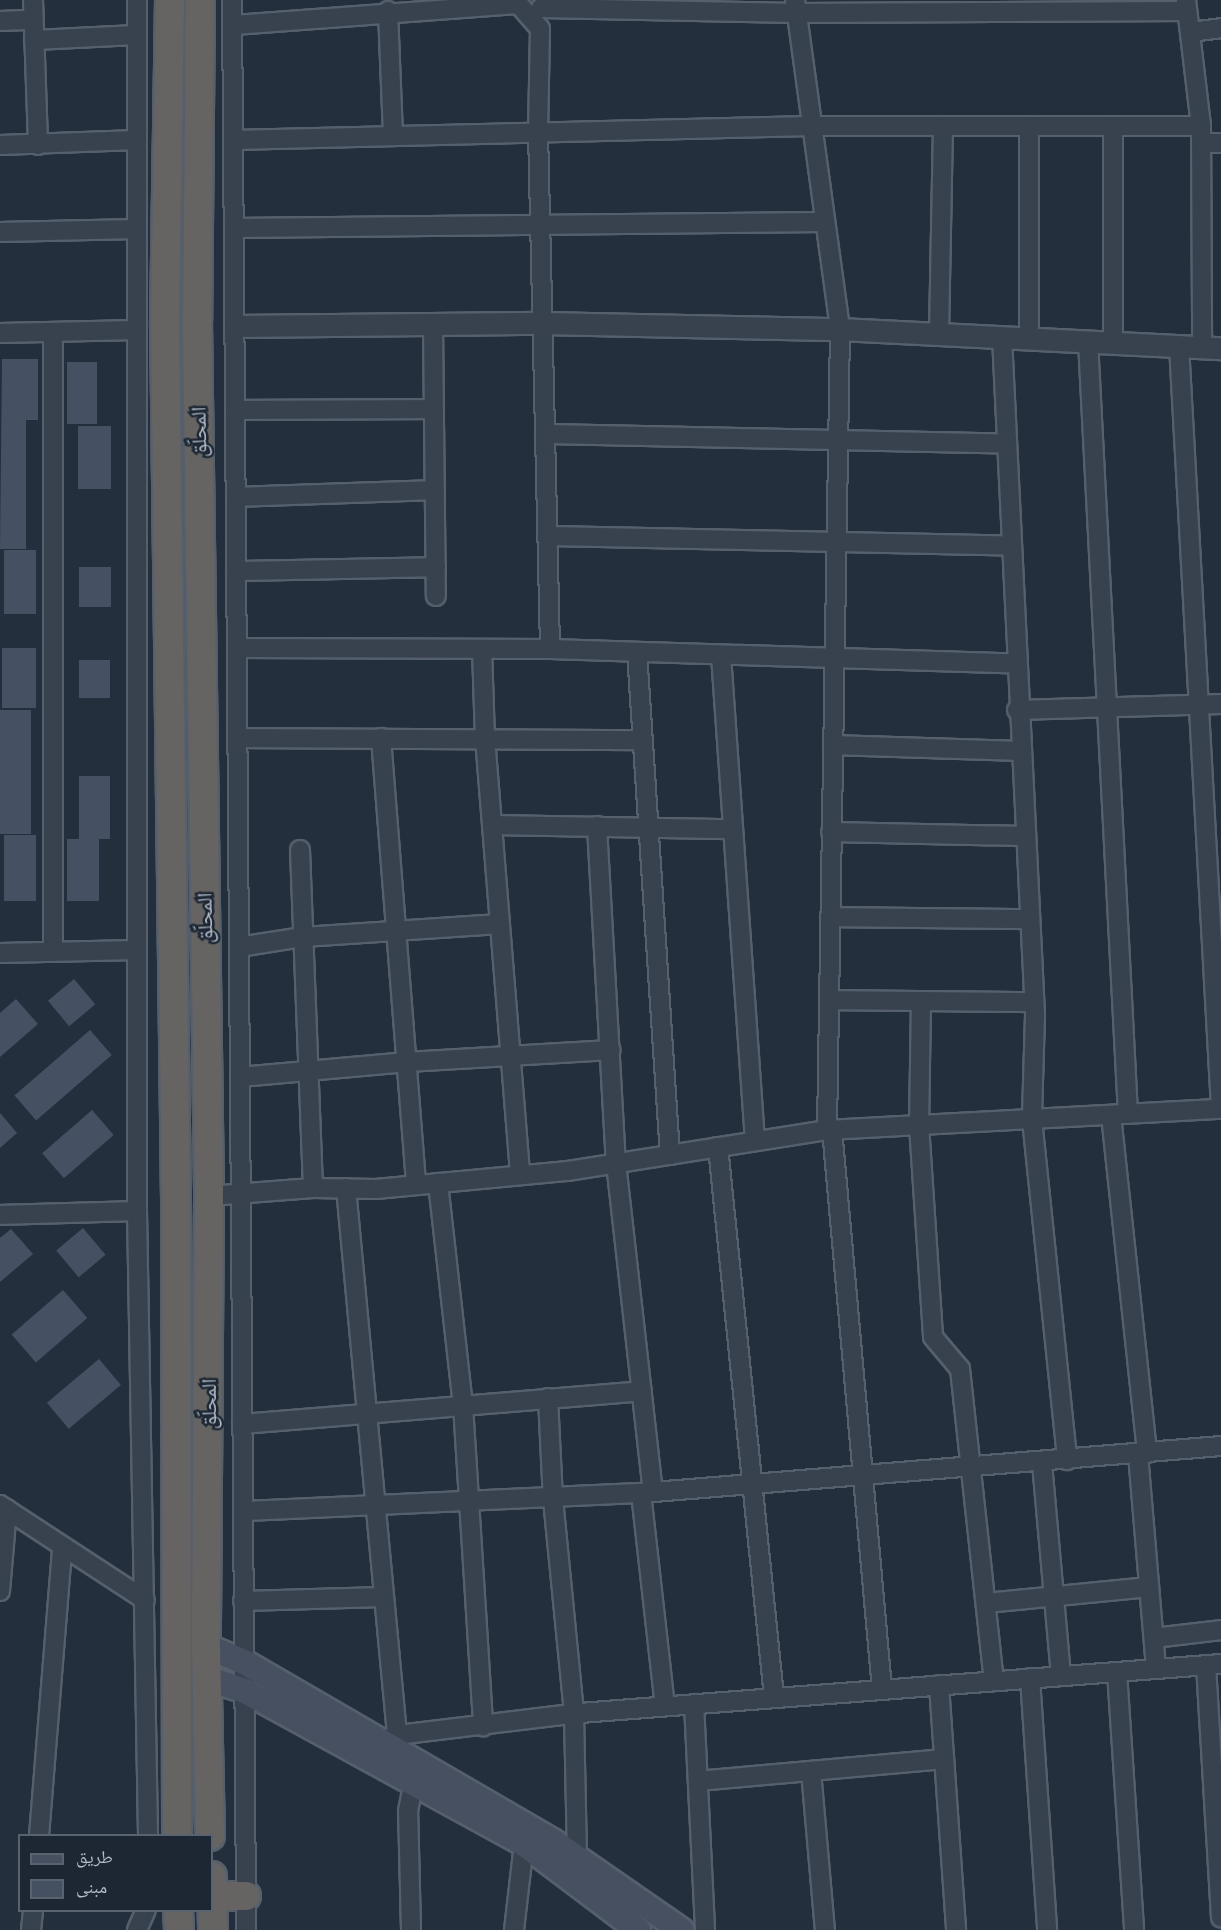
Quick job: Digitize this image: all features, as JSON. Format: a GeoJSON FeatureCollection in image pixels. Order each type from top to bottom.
{"type":"FeatureCollection","features":[{"type":"Feature","properties":{"kind":"highway","name":"المحلّق"},"geometry":{"type":"LineString","coordinates":[[170,0],[165,325],[176,1208],[177,1834]]}},
{"type":"Feature","properties":{"kind":"highway","name":"المحلّق"},"geometry":{"type":"LineString","coordinates":[[200,0],[198,345],[208,1196],[206,1678],[210,1834]]}},
{"type":"Feature","properties":{"kind":"highway"},"geometry":{"type":"LineString","coordinates":[[213,1896],[246,1896]]}},
{"type":"Feature","properties":{"kind":"highway"},"geometry":{"type":"LineString","coordinates":[[178,1912],[179,1930]]}},
{"type":"Feature","properties":{"kind":"highway"},"geometry":{"type":"LineString","coordinates":[[212,1912],[213,1930]]}},
{"type":"Feature","properties":{"kind":"main road"},"geometry":{"type":"LineString","coordinates":[[206,1646],[244,1662],[388,1739],[414,1775],[524,1845],[627,1926]]}},
{"type":"Feature","properties":{"kind":"main road"},"geometry":{"type":"LineString","coordinates":[[206,1678],[245,1691],[577,1858],[681,1930]]}},
{"type":"Feature","properties":{"kind":"street"},"geometry":{"type":"LineString","coordinates":[[33,0],[38,145]]}},
{"type":"Feature","properties":{"kind":"street"},"geometry":{"type":"LineString","coordinates":[[137,0],[137,1211],[148,1834]]}},
{"type":"Feature","properties":{"kind":"street"},"geometry":{"type":"LineString","coordinates":[[232,0],[246,1930]]}},
{"type":"Feature","properties":{"kind":"street"},"geometry":{"type":"LineString","coordinates":[[233,25],[516,2],[540,29]]}},
{"type":"Feature","properties":{"kind":"street"},"geometry":{"type":"LineString","coordinates":[[235,326],[543,323],[840,329],[1212,347],[1201,134],[1186,5],[796,7],[541,4],[538,131],[543,323],[545,434],[548,536],[550,650]]}},
{"type":"Feature","properties":{"kind":"street"},"geometry":{"type":"LineString","coordinates":[[796,7],[810,126],[840,329],[831,832],[829,1130],[882,1689]]}},
{"type":"Feature","properties":{"kind":"street"},"geometry":{"type":"LineString","coordinates":[[388,12],[393,134]]}},
{"type":"Feature","properties":{"kind":"street"},"geometry":{"type":"LineString","coordinates":[[0,21],[33,20]]}},
{"type":"Feature","properties":{"kind":"street"},"geometry":{"type":"LineString","coordinates":[[1190,32],[1221,28]]}},
{"type":"Feature","properties":{"kind":"street"},"geometry":{"type":"LineString","coordinates":[[34,40],[137,34]]}},
{"type":"Feature","properties":{"kind":"street"},"geometry":{"type":"LineString","coordinates":[[233,140],[393,134],[810,126],[1113,126],[1201,134],[1221,143]]}},
{"type":"Feature","properties":{"kind":"street"},"geometry":{"type":"LineString","coordinates":[[939,334],[943,126]]}},
{"type":"Feature","properties":{"kind":"street"},"geometry":{"type":"LineString","coordinates":[[1029,126],[1029,338]]}},
{"type":"Feature","properties":{"kind":"street"},"geometry":{"type":"LineString","coordinates":[[1113,126],[1113,342]]}},
{"type":"Feature","properties":{"kind":"street"},"geometry":{"type":"LineString","coordinates":[[0,145],[137,140]]}},
{"type":"Feature","properties":{"kind":"street"},"geometry":{"type":"LineString","coordinates":[[234,228],[824,222]]}},
{"type":"Feature","properties":{"kind":"street"},"geometry":{"type":"LineString","coordinates":[[0,232],[137,229]]}},
{"type":"Feature","properties":{"kind":"street"},"geometry":{"type":"LineString","coordinates":[[433,324],[436,596]]}},
{"type":"Feature","properties":{"kind":"street"},"geometry":{"type":"LineString","coordinates":[[0,333],[137,330]]}},
{"type":"Feature","properties":{"kind":"street"},"geometry":{"type":"LineString","coordinates":[[53,333],[53,952]]}},
{"type":"Feature","properties":{"kind":"street"},"geometry":{"type":"LineString","coordinates":[[1002,337],[1017,710],[1034,1002],[1032,1119],[1066,1460]]}},
{"type":"Feature","properties":{"kind":"street"},"geometry":{"type":"LineString","coordinates":[[1088,341],[1119,1114],[1156,1668]]}},
{"type":"Feature","properties":{"kind":"street"},"geometry":{"type":"LineString","coordinates":[[208,1196],[241,1196],[313,1188],[416,1185],[520,1175],[616,1163],[829,1130],[1221,1109],[1196,705],[1179,345]]}},
{"type":"Feature","properties":{"kind":"street"},"geometry":{"type":"LineString","coordinates":[[235,410],[434,409]]}},
{"type":"Feature","properties":{"kind":"street"},"geometry":{"type":"LineString","coordinates":[[545,434],[1006,444]]}},
{"type":"Feature","properties":{"kind":"street"},"geometry":{"type":"LineString","coordinates":[[236,496],[435,490]]}},
{"type":"Feature","properties":{"kind":"street"},"geometry":{"type":"LineString","coordinates":[[548,536],[1010,546]]}},
{"type":"Feature","properties":{"kind":"street"},"geometry":{"type":"LineString","coordinates":[[236,571],[436,567]]}},
{"type":"Feature","properties":{"kind":"street"},"geometry":{"type":"LineString","coordinates":[[237,648],[550,650],[1015,664]]}},
{"type":"Feature","properties":{"kind":"street"},"geometry":{"type":"LineString","coordinates":[[482,649],[485,738],[520,1175]]}},
{"type":"Feature","properties":{"kind":"street"},"geometry":{"type":"LineString","coordinates":[[637,652],[670,1155]]}},
{"type":"Feature","properties":{"kind":"street"},"geometry":{"type":"LineString","coordinates":[[721,655],[755,1141]]}},
{"type":"Feature","properties":{"kind":"street"},"geometry":{"type":"LineString","coordinates":[[1017,710],[1221,704]]}},
{"type":"Feature","properties":{"kind":"street"},"geometry":{"type":"LineString","coordinates":[[238,738],[643,740]]}},
{"type":"Feature","properties":{"kind":"street"},"geometry":{"type":"LineString","coordinates":[[381,738],[416,1185]]}},
{"type":"Feature","properties":{"kind":"street"},"geometry":{"type":"LineString","coordinates":[[833,745],[1020,751]]}},
{"type":"Feature","properties":{"kind":"street"},"geometry":{"type":"LineString","coordinates":[[492,825],[733,829]]}},
{"type":"Feature","properties":{"kind":"street"},"geometry":{"type":"LineString","coordinates":[[597,826],[616,1163],[642,1391],[647,1493],[665,1706]]}},
{"type":"Feature","properties":{"kind":"street"},"geometry":{"type":"LineString","coordinates":[[831,832],[1024,836]]}},
{"type":"Feature","properties":{"kind":"street"},"geometry":{"type":"LineString","coordinates":[[300,850],[313,1188]]}},
{"type":"Feature","properties":{"kind":"street"},"geometry":{"type":"LineString","coordinates":[[830,917],[1029,919]]}},
{"type":"Feature","properties":{"kind":"street"},"geometry":{"type":"LineString","coordinates":[[239,947],[303,937],[500,924]]}},
{"type":"Feature","properties":{"kind":"street"},"geometry":{"type":"LineString","coordinates":[[0,953],[137,950]]}},
{"type":"Feature","properties":{"kind":"street"},"geometry":{"type":"LineString","coordinates":[[829,1000],[1034,1002]]}},
{"type":"Feature","properties":{"kind":"street"},"geometry":{"type":"LineString","coordinates":[[921,1001],[920,1125],[933,1337],[960,1369],[994,1681]]}},
{"type":"Feature","properties":{"kind":"street"},"geometry":{"type":"LineString","coordinates":[[240,1077],[307,1069],[611,1050]]}},
{"type":"Feature","properties":{"kind":"street"},"geometry":{"type":"LineString","coordinates":[[718,1147],[774,1698]]}},
{"type":"Feature","properties":{"kind":"street"},"geometry":{"type":"LineString","coordinates":[[438,1183],[463,1405],[483,1726]]}},
{"type":"Feature","properties":{"kind":"street"},"geometry":{"type":"LineString","coordinates":[[346,1188],[383,1597],[388,1739],[574,1714],[1213,1664],[1221,1918]]}},
{"type":"Feature","properties":{"kind":"street"},"geometry":{"type":"LineString","coordinates":[[0,1215],[137,1211]]}},
{"type":"Feature","properties":{"kind":"street"},"geometry":{"type":"LineString","coordinates":[[242,1424],[642,1391]]}},
{"type":"Feature","properties":{"kind":"street"},"geometry":{"type":"LineString","coordinates":[[548,1398],[553,1499],[574,1714],[577,1858]]}},
{"type":"Feature","properties":{"kind":"street"},"geometry":{"type":"LineString","coordinates":[[244,1511],[470,1503],[647,1493],[1042,1463],[1221,1446]]}},
{"type":"Feature","properties":{"kind":"street"},"geometry":{"type":"LineString","coordinates":[[1042,1463],[1061,1676]]}},
{"type":"Feature","properties":{"kind":"street"},"geometry":{"type":"LineString","coordinates":[[3,1507],[62,1548],[145,1600]]}},
{"type":"Feature","properties":{"kind":"street"},"geometry":{"type":"LineString","coordinates":[[0,1591],[3,1507]]}},
{"type":"Feature","properties":{"kind":"street"},"geometry":{"type":"LineString","coordinates":[[39,1834],[62,1548]]}},
{"type":"Feature","properties":{"kind":"street"},"geometry":{"type":"LineString","coordinates":[[986,1603],[1053,1594],[1149,1587]]}},
{"type":"Feature","properties":{"kind":"street"},"geometry":{"type":"LineString","coordinates":[[243,1601],[383,1597]]}},
{"type":"Feature","properties":{"kind":"street"},"geometry":{"type":"LineString","coordinates":[[1154,1638],[1221,1630]]}},
{"type":"Feature","properties":{"kind":"street"},"geometry":{"type":"LineString","coordinates":[[1117,1672],[1134,1930]]}},
{"type":"Feature","properties":{"kind":"street"},"geometry":{"type":"LineString","coordinates":[[1030,1678],[1047,1930]]}},
{"type":"Feature","properties":{"kind":"street"},"geometry":{"type":"LineString","coordinates":[[939,1685],[956,1930]]}},
{"type":"Feature","properties":{"kind":"street"},"geometry":{"type":"LineString","coordinates":[[694,1704],[705,1930]]}},
{"type":"Feature","properties":{"kind":"street"},"geometry":{"type":"LineString","coordinates":[[698,1781],[944,1759]]}},
{"type":"Feature","properties":{"kind":"street"},"geometry":{"type":"LineString","coordinates":[[812,1771],[825,1930]]}},
{"type":"Feature","properties":{"kind":"street"},"geometry":{"type":"LineString","coordinates":[[411,1930],[408,1811],[414,1775]]}},
{"type":"Feature","properties":{"kind":"street"},"geometry":{"type":"LineString","coordinates":[[514,1930],[524,1845]]}},
{"type":"Feature","properties":{"kind":"street"},"geometry":{"type":"LineString","coordinates":[[31,1930],[33,1912]]}},
{"type":"Feature","properties":{"kind":"street"},"geometry":{"type":"LineString","coordinates":[[137,1930],[146,1912]]}},
{"type":"Feature","properties":{"kind":"building"},"geometry":{"type":"Polygon","coordinates":[[[2,359],[38,359],[38,420],[26,420],[26,549],[0,549],[2,359]]]}},
{"type":"Feature","properties":{"kind":"building"},"geometry":{"type":"Polygon","coordinates":[[[67,362],[97,362],[97,424],[67,424],[67,362]]]}},
{"type":"Feature","properties":{"kind":"building"},"geometry":{"type":"Polygon","coordinates":[[[78,426],[111,426],[111,489],[78,489],[78,426]]]}},
{"type":"Feature","properties":{"kind":"building"},"geometry":{"type":"Polygon","coordinates":[[[4,550],[36,550],[36,614],[4,614],[4,550]]]}},
{"type":"Feature","properties":{"kind":"building"},"geometry":{"type":"Polygon","coordinates":[[[79,567],[111,567],[111,607],[79,607],[79,567]]]}},
{"type":"Feature","properties":{"kind":"building"},"geometry":{"type":"Polygon","coordinates":[[[2,648],[36,648],[36,708],[2,708],[2,648]]]}},
{"type":"Feature","properties":{"kind":"building"},"geometry":{"type":"Polygon","coordinates":[[[79,660],[110,660],[110,698],[79,698],[79,660]]]}},
{"type":"Feature","properties":{"kind":"building"},"geometry":{"type":"Polygon","coordinates":[[[0,710],[31,710],[31,834],[0,834],[0,710]]]}},
{"type":"Feature","properties":{"kind":"building"},"geometry":{"type":"Polygon","coordinates":[[[79,776],[110,776],[110,839],[99,839],[99,901],[67,901],[67,839],[79,839],[79,776]]]}},
{"type":"Feature","properties":{"kind":"building"},"geometry":{"type":"Polygon","coordinates":[[[4,835],[36,835],[36,901],[4,901],[4,835]]]}},
{"type":"Feature","properties":{"kind":"building"},"geometry":{"type":"Polygon","coordinates":[[[74,979],[95,1004],[69,1026],[48,1001],[74,979]]]}},
{"type":"Feature","properties":{"kind":"building"},"geometry":{"type":"Polygon","coordinates":[[[16,999],[38,1024],[0,1057],[0,1013],[16,999]]]}},
{"type":"Feature","properties":{"kind":"building"},"geometry":{"type":"Polygon","coordinates":[[[90,1030],[112,1055],[36,1121],[15,1096],[90,1030]]]}},
{"type":"Feature","properties":{"kind":"building"},"geometry":{"type":"Polygon","coordinates":[[[92,1110],[114,1135],[64,1178],[42,1153],[92,1110]]]}},
{"type":"Feature","properties":{"kind":"building"},"geometry":{"type":"Polygon","coordinates":[[[0,1113],[17,1133],[0,1148],[0,1113]]]}},
{"type":"Feature","properties":{"kind":"building"},"geometry":{"type":"Polygon","coordinates":[[[83,1228],[105,1255],[79,1277],[56,1250],[83,1228]]]}},
{"type":"Feature","properties":{"kind":"building"},"geometry":{"type":"Polygon","coordinates":[[[11,1229],[33,1254],[0,1282],[0,1238],[11,1229]]]}},
{"type":"Feature","properties":{"kind":"building"},"geometry":{"type":"Polygon","coordinates":[[[63,1290],[87,1318],[36,1363],[12,1335],[63,1290]]]}},
{"type":"Feature","properties":{"kind":"building"},"geometry":{"type":"Polygon","coordinates":[[[99,1359],[121,1385],[69,1429],[47,1403],[99,1359]]]}}]}
